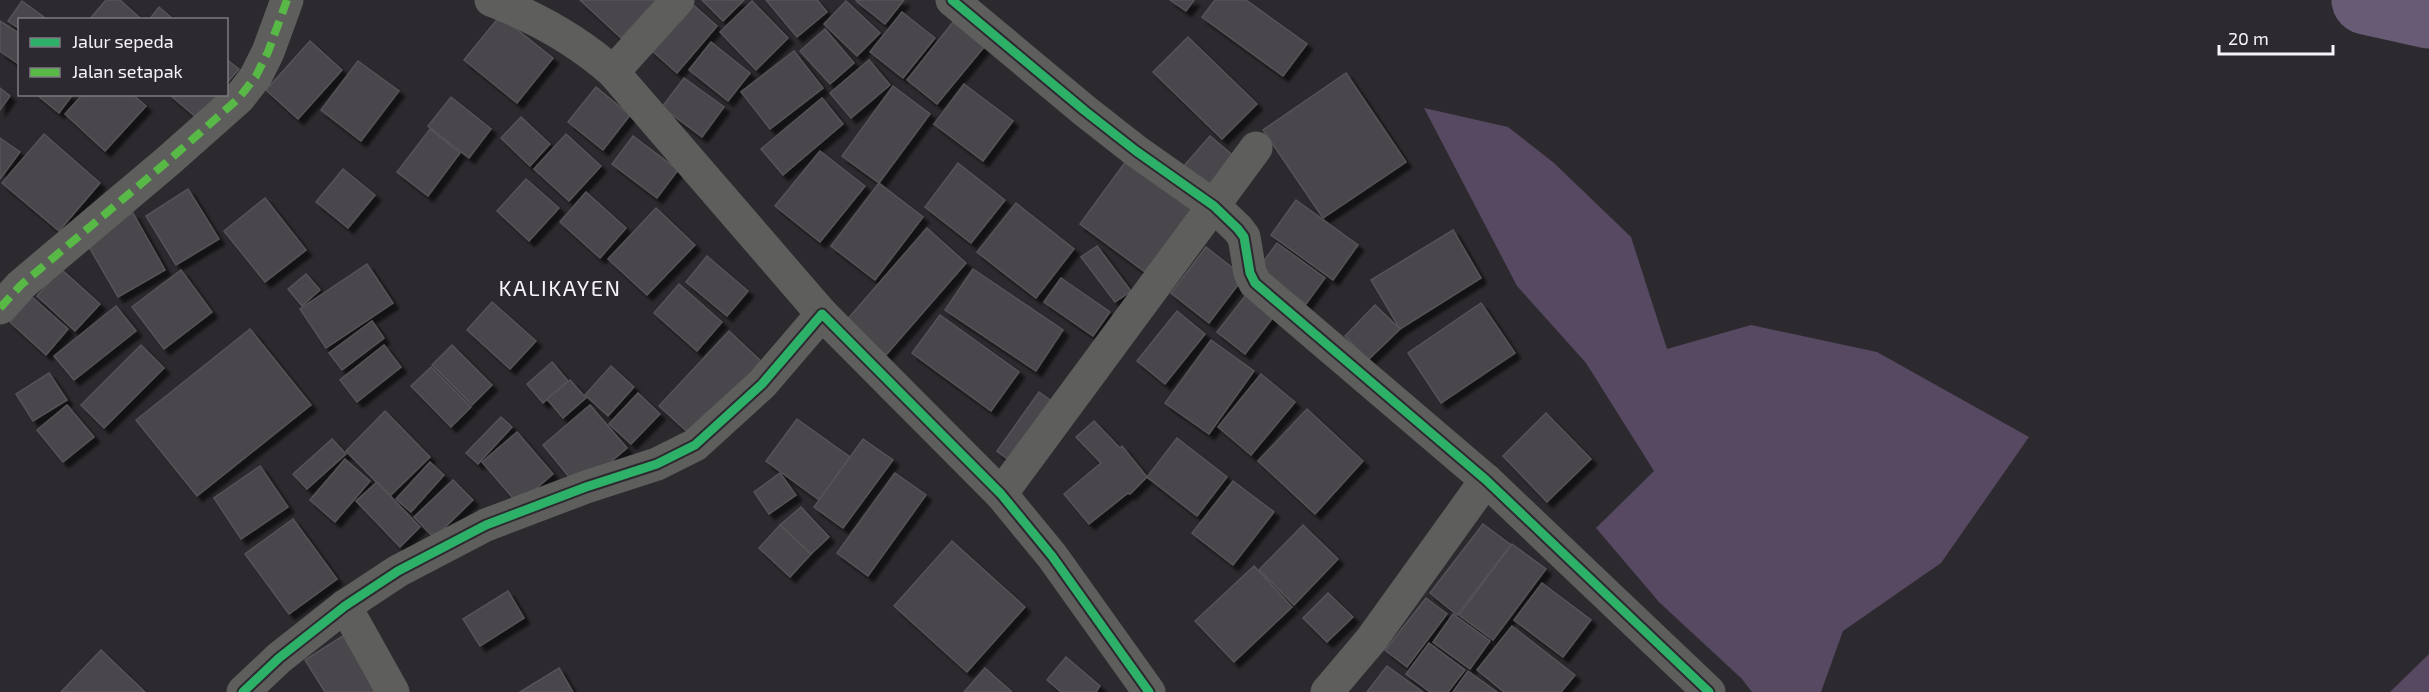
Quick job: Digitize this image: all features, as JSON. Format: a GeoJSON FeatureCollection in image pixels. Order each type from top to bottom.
{"type":"FeatureCollection","features":[{"type":"Feature","properties":{"kind":"street"},"geometry":{"type":"LineString","coordinates":[[0,308],[21,285],[239,98],[256,76],[268,52],[287,0]]}},
{"type":"Feature","properties":{"kind":"street"},"geometry":{"type":"LineString","coordinates":[[491,0],[521,11],[558,31],[613,72],[822,314],[1001,494],[1052,556],[1149,692]]}},
{"type":"Feature","properties":{"kind":"street"},"geometry":{"type":"LineString","coordinates":[[613,72],[678,0]]}},
{"type":"Feature","properties":{"kind":"street"},"geometry":{"type":"LineString","coordinates":[[952,0],[1085,111],[1136,151],[1214,206],[1244,237],[1250,273],[1255,283],[1486,480],[1709,692]]}},
{"type":"Feature","properties":{"kind":"street"},"geometry":{"type":"LineString","coordinates":[[1001,494],[1256,148]]}},
{"type":"Feature","properties":{"kind":"street"},"geometry":{"type":"LineString","coordinates":[[243,692],[279,658],[345,606],[398,571],[486,525],[586,487],[657,464],[695,445],[762,384],[822,314]]}},
{"type":"Feature","properties":{"kind":"street"},"geometry":{"type":"LineString","coordinates":[[1327,692],[1371,640],[1486,480]]}},
{"type":"Feature","properties":{"kind":"street"},"geometry":{"type":"LineString","coordinates":[[345,606],[393,692]]}},
{"type":"Feature","properties":{"kind":"shaded area"},"geometry":{"type":"Polygon","coordinates":[[[1424,108],[1508,127],[1554,163],[1631,237],[1667,349],[1751,325],[1877,352],[2029,437],[1941,563],[1843,631],[1821,692],[1752,692],[1742,679],[1659,602],[1596,528],[1654,471],[1586,363],[1517,286],[1424,108]]]}},
{"type":"Feature","properties":{"kind":"shaded area"},"geometry":{"type":"Polygon","coordinates":[[[2429,654],[2429,692],[2390,692],[2429,654]]]}},
{"type":"Feature","properties":{"kind":"building"},"geometry":{"type":"Polygon","coordinates":[[[106,0],[120,0],[139,17],[138,18],[91,18],[106,0]]]}},
{"type":"Feature","properties":{"kind":"building"},"geometry":{"type":"Polygon","coordinates":[[[580,0],[656,0],[621,38],[580,0]]]}},
{"type":"Feature","properties":{"kind":"building"},"geometry":{"type":"Polygon","coordinates":[[[702,0],[744,0],[723,21],[702,0]]]}},
{"type":"Feature","properties":{"kind":"building"},"geometry":{"type":"Polygon","coordinates":[[[766,0],[817,0],[827,12],[797,37],[766,0]]]}},
{"type":"Feature","properties":{"kind":"building"},"geometry":{"type":"Polygon","coordinates":[[[857,0],[904,0],[885,24],[857,0]]]}},
{"type":"Feature","properties":{"kind":"building"},"geometry":{"type":"Polygon","coordinates":[[[1170,0],[1194,0],[1186,11],[1170,0]]]}},
{"type":"Feature","properties":{"kind":"building"},"geometry":{"type":"Polygon","coordinates":[[[1215,0],[1246,0],[1307,44],[1283,76],[1202,17],[1215,0]]]}},
{"type":"Feature","properties":{"kind":"building"},"geometry":{"type":"Polygon","coordinates":[[[22,1],[45,18],[18,18],[18,28],[8,21],[22,1]]]}},
{"type":"Feature","properties":{"kind":"building"},"geometry":{"type":"Polygon","coordinates":[[[752,1],[788,38],[756,70],[720,32],[752,1]]]}},
{"type":"Feature","properties":{"kind":"building"},"geometry":{"type":"Polygon","coordinates":[[[846,1],[880,33],[857,56],[824,24],[846,1]]]}},
{"type":"Feature","properties":{"kind":"building"},"geometry":{"type":"Polygon","coordinates":[[[690,2],[717,26],[677,73],[650,49],[690,2]]]}},
{"type":"Feature","properties":{"kind":"building"},"geometry":{"type":"Polygon","coordinates":[[[159,7],[172,18],[151,18],[159,7]]]}},
{"type":"Feature","properties":{"kind":"building"},"geometry":{"type":"Polygon","coordinates":[[[902,12],[935,38],[903,78],[870,52],[902,12]]]}},
{"type":"Feature","properties":{"kind":"building"},"geometry":{"type":"Polygon","coordinates":[[[500,16],[553,58],[517,103],[464,60],[500,16]]]}},
{"type":"Feature","properties":{"kind":"building"},"geometry":{"type":"Polygon","coordinates":[[[0,21],[18,33],[18,64],[0,51],[0,21]]]}},
{"type":"Feature","properties":{"kind":"building"},"geometry":{"type":"Polygon","coordinates":[[[953,22],[984,47],[937,104],[907,80],[953,22]]]}},
{"type":"Feature","properties":{"kind":"building"},"geometry":{"type":"Polygon","coordinates":[[[825,29],[854,63],[830,84],[800,51],[825,29]]]}},
{"type":"Feature","properties":{"kind":"building"},"geometry":{"type":"Polygon","coordinates":[[[1188,37],[1257,104],[1222,139],[1153,72],[1188,37]]]}},
{"type":"Feature","properties":{"kind":"building"},"geometry":{"type":"Polygon","coordinates":[[[310,41],[342,70],[298,119],[266,90],[310,41]]]}},
{"type":"Feature","properties":{"kind":"building"},"geometry":{"type":"Polygon","coordinates":[[[711,42],[750,73],[728,101],[689,70],[711,42]]]}},
{"type":"Feature","properties":{"kind":"building"},"geometry":{"type":"Polygon","coordinates":[[[794,51],[823,88],[770,129],[741,92],[794,51]]]}},
{"type":"Feature","properties":{"kind":"building"},"geometry":{"type":"Polygon","coordinates":[[[869,60],[890,85],[851,118],[830,93],[869,60]]]}},
{"type":"Feature","properties":{"kind":"building"},"geometry":{"type":"Polygon","coordinates":[[[228,61],[239,69],[228,82],[228,61]]]}},
{"type":"Feature","properties":{"kind":"building"},"geometry":{"type":"Polygon","coordinates":[[[358,61],[399,91],[361,141],[321,110],[358,61]]]}},
{"type":"Feature","properties":{"kind":"building"},"geometry":{"type":"Polygon","coordinates":[[[1346,73],[1406,162],[1323,218],[1263,130],[1346,73]]]}},
{"type":"Feature","properties":{"kind":"building"},"geometry":{"type":"Polygon","coordinates":[[[684,78],[724,107],[702,137],[662,107],[684,78]]]}},
{"type":"Feature","properties":{"kind":"building"},"geometry":{"type":"Polygon","coordinates":[[[964,84],[1013,121],[983,161],[934,124],[964,84]]]}},
{"type":"Feature","properties":{"kind":"building"},"geometry":{"type":"Polygon","coordinates":[[[893,86],[930,114],[879,183],[842,156],[893,86]]]}},
{"type":"Feature","properties":{"kind":"building"},"geometry":{"type":"Polygon","coordinates":[[[596,87],[630,115],[603,150],[568,122],[596,87]]]}},
{"type":"Feature","properties":{"kind":"building"},"geometry":{"type":"Polygon","coordinates":[[[0,88],[10,96],[0,110],[0,88]]]}},
{"type":"Feature","properties":{"kind":"building"},"geometry":{"type":"Polygon","coordinates":[[[38,96],[72,96],[59,113],[38,96]]]}},
{"type":"Feature","properties":{"kind":"building"},"geometry":{"type":"Polygon","coordinates":[[[81,96],[134,96],[146,106],[105,151],[65,114],[81,96]]]}},
{"type":"Feature","properties":{"kind":"building"},"geometry":{"type":"Polygon","coordinates":[[[171,96],[216,96],[198,119],[171,96]]]}},
{"type":"Feature","properties":{"kind":"building"},"geometry":{"type":"Polygon","coordinates":[[[451,97],[491,129],[469,158],[428,126],[451,97]]]}},
{"type":"Feature","properties":{"kind":"building"},"geometry":{"type":"Polygon","coordinates":[[[822,98],[843,124],[783,175],[761,149],[822,98]]]}},
{"type":"Feature","properties":{"kind":"building"},"geometry":{"type":"Polygon","coordinates":[[[521,117],[550,144],[530,166],[501,138],[521,117]]]}},
{"type":"Feature","properties":{"kind":"building"},"geometry":{"type":"Polygon","coordinates":[[[430,129],[460,153],[428,196],[397,172],[430,129]]]}},
{"type":"Feature","properties":{"kind":"building"},"geometry":{"type":"Polygon","coordinates":[[[44,134],[100,183],[59,231],[2,183],[44,134]]]}},
{"type":"Feature","properties":{"kind":"building"},"geometry":{"type":"Polygon","coordinates":[[[566,134],[601,166],[569,201],[534,169],[566,134]]]}},
{"type":"Feature","properties":{"kind":"building"},"geometry":{"type":"Polygon","coordinates":[[[633,136],[678,170],[657,198],[612,164],[633,136]]]}},
{"type":"Feature","properties":{"kind":"building"},"geometry":{"type":"Polygon","coordinates":[[[1210,136],[1235,157],[1209,188],[1183,167],[1210,136]]]}},
{"type":"Feature","properties":{"kind":"building"},"geometry":{"type":"Polygon","coordinates":[[[0,138],[20,152],[0,179],[0,138]]]}},
{"type":"Feature","properties":{"kind":"building"},"geometry":{"type":"Polygon","coordinates":[[[820,151],[865,186],[820,242],[775,206],[820,151]]]}},
{"type":"Feature","properties":{"kind":"building"},"geometry":{"type":"Polygon","coordinates":[[[1126,161],[1192,209],[1145,272],[1080,224],[1126,161]]]}},
{"type":"Feature","properties":{"kind":"building"},"geometry":{"type":"Polygon","coordinates":[[[958,163],[1005,200],[971,243],[925,207],[958,163]]]}},
{"type":"Feature","properties":{"kind":"building"},"geometry":{"type":"Polygon","coordinates":[[[343,169],[375,195],[348,228],[316,202],[343,169]]]}},
{"type":"Feature","properties":{"kind":"building"},"geometry":{"type":"Polygon","coordinates":[[[526,179],[559,208],[529,241],[497,211],[526,179]]]}},
{"type":"Feature","properties":{"kind":"building"},"geometry":{"type":"Polygon","coordinates":[[[879,183],[923,217],[875,280],[831,246],[879,183]]]}},
{"type":"Feature","properties":{"kind":"building"},"geometry":{"type":"Polygon","coordinates":[[[188,189],[219,239],[176,265],[146,216],[188,189]]]}},
{"type":"Feature","properties":{"kind":"building"},"geometry":{"type":"Polygon","coordinates":[[[586,192],[626,228],[600,258],[560,222],[586,192]]]}},
{"type":"Feature","properties":{"kind":"building"},"geometry":{"type":"Polygon","coordinates":[[[265,198],[306,250],[265,282],[224,231],[265,198]]]}},
{"type":"Feature","properties":{"kind":"building"},"geometry":{"type":"Polygon","coordinates":[[[1296,200],[1358,245],[1333,280],[1271,235],[1296,200]]]}},
{"type":"Feature","properties":{"kind":"building"},"geometry":{"type":"Polygon","coordinates":[[[1016,203],[1074,249],[1036,298],[977,252],[1016,203]]]}},
{"type":"Feature","properties":{"kind":"building"},"geometry":{"type":"Polygon","coordinates":[[[656,208],[695,245],[647,295],[608,259],[656,208]]]}},
{"type":"Feature","properties":{"kind":"building"},"geometry":{"type":"Polygon","coordinates":[[[133,213],[165,270],[118,297],[85,240],[133,213]]]}},
{"type":"Feature","properties":{"kind":"building"},"geometry":{"type":"Polygon","coordinates":[[[927,228],[966,263],[886,355],[846,321],[927,228]]]}},
{"type":"Feature","properties":{"kind":"building"},"geometry":{"type":"Polygon","coordinates":[[[1453,230],[1481,278],[1400,329],[1371,280],[1453,230]]]}},
{"type":"Feature","properties":{"kind":"building"},"geometry":{"type":"Polygon","coordinates":[[[1277,243],[1325,278],[1306,304],[1258,269],[1277,243]]]}},
{"type":"Feature","properties":{"kind":"building"},"geometry":{"type":"Polygon","coordinates":[[[1097,246],[1131,291],[1115,302],[1081,257],[1097,246]]]}},
{"type":"Feature","properties":{"kind":"building"},"geometry":{"type":"Polygon","coordinates":[[[1206,247],[1244,277],[1209,323],[1171,293],[1206,247]]]}},
{"type":"Feature","properties":{"kind":"building"},"geometry":{"type":"Polygon","coordinates":[[[707,256],[748,291],[727,316],[686,282],[707,256]]]}},
{"type":"Feature","properties":{"kind":"building"},"geometry":{"type":"Polygon","coordinates":[[[367,264],[393,303],[326,348],[300,309],[367,264]]]}},
{"type":"Feature","properties":{"kind":"building"},"geometry":{"type":"Polygon","coordinates":[[[61,269],[100,304],[75,331],[37,296],[61,269]]]}},
{"type":"Feature","properties":{"kind":"building"},"geometry":{"type":"Polygon","coordinates":[[[973,269],[1063,330],[1036,371],[945,310],[973,269]]]}},
{"type":"Feature","properties":{"kind":"building"},"geometry":{"type":"Polygon","coordinates":[[[181,270],[212,312],[164,349],[132,307],[181,270]]]}},
{"type":"Feature","properties":{"kind":"building"},"geometry":{"type":"Polygon","coordinates":[[[306,274],[320,290],[302,306],[288,289],[306,274]]]}},
{"type":"Feature","properties":{"kind":"building"},"geometry":{"type":"Polygon","coordinates":[[[1061,278],[1110,312],[1093,336],[1044,302],[1061,278]]]}},
{"type":"Feature","properties":{"kind":"building"},"geometry":{"type":"Polygon","coordinates":[[[679,284],[722,322],[697,351],[654,313],[679,284]]]}},
{"type":"Feature","properties":{"kind":"building"},"geometry":{"type":"Polygon","coordinates":[[[1250,290],[1278,311],[1245,354],[1217,332],[1250,290]]]}},
{"type":"Feature","properties":{"kind":"building"},"geometry":{"type":"Polygon","coordinates":[[[32,297],[68,329],[46,355],[10,322],[32,297]]]}},
{"type":"Feature","properties":{"kind":"building"},"geometry":{"type":"Polygon","coordinates":[[[492,302],[536,341],[510,369],[467,330],[492,302]]]}},
{"type":"Feature","properties":{"kind":"building"},"geometry":{"type":"Polygon","coordinates":[[[1481,303],[1515,353],[1441,403],[1408,353],[1481,303]]]}},
{"type":"Feature","properties":{"kind":"building"},"geometry":{"type":"Polygon","coordinates":[[[1375,305],[1400,329],[1368,360],[1345,336],[1375,305]]]}},
{"type":"Feature","properties":{"kind":"building"},"geometry":{"type":"Polygon","coordinates":[[[116,306],[136,331],[74,380],[54,356],[116,306]]]}},
{"type":"Feature","properties":{"kind":"building"},"geometry":{"type":"Polygon","coordinates":[[[1177,311],[1205,334],[1165,384],[1137,361],[1177,311]]]}},
{"type":"Feature","properties":{"kind":"building"},"geometry":{"type":"Polygon","coordinates":[[[940,315],[1019,372],[991,411],[912,353],[940,315]]]}},
{"type":"Feature","properties":{"kind":"building"},"geometry":{"type":"Polygon","coordinates":[[[372,321],[384,338],[342,370],[329,353],[372,321]]]}},
{"type":"Feature","properties":{"kind":"building"},"geometry":{"type":"Polygon","coordinates":[[[250,329],[311,405],[197,496],[136,420],[250,329]]]}},
{"type":"Feature","properties":{"kind":"building"},"geometry":{"type":"Polygon","coordinates":[[[729,331],[763,363],[694,438],[659,406],[729,331]]]}},
{"type":"Feature","properties":{"kind":"building"},"geometry":{"type":"Polygon","coordinates":[[[1211,340],[1254,371],[1209,434],[1165,403],[1211,340]]]}},
{"type":"Feature","properties":{"kind":"building"},"geometry":{"type":"Polygon","coordinates":[[[141,345],[164,368],[104,428],[81,405],[141,345]]]}},
{"type":"Feature","properties":{"kind":"building"},"geometry":{"type":"Polygon","coordinates":[[[384,345],[401,367],[357,402],[340,380],[384,345]]]}},
{"type":"Feature","properties":{"kind":"building"},"geometry":{"type":"Polygon","coordinates":[[[452,345],[492,385],[472,405],[432,365],[452,345]]]}},
{"type":"Feature","properties":{"kind":"building"},"geometry":{"type":"Polygon","coordinates":[[[552,362],[568,381],[543,403],[527,384],[552,362]]]}},
{"type":"Feature","properties":{"kind":"building"},"geometry":{"type":"Polygon","coordinates":[[[611,366],[634,387],[608,416],[585,395],[611,366]]]}},
{"type":"Feature","properties":{"kind":"building"},"geometry":{"type":"Polygon","coordinates":[[[431,367],[471,407],[451,427],[411,386],[431,367]]]}},
{"type":"Feature","properties":{"kind":"building"},"geometry":{"type":"Polygon","coordinates":[[[49,373],[67,400],[33,421],[16,394],[49,373]]]}},
{"type":"Feature","properties":{"kind":"building"},"geometry":{"type":"Polygon","coordinates":[[[1261,374],[1295,402],[1251,455],[1218,427],[1261,374]]]}},
{"type":"Feature","properties":{"kind":"building"},"geometry":{"type":"Polygon","coordinates":[[[570,380],[586,398],[563,418],[547,399],[570,380]]]}},
{"type":"Feature","properties":{"kind":"building"},"geometry":{"type":"Polygon","coordinates":[[[1039,392],[1057,405],[1014,464],[997,451],[1039,392]]]}},
{"type":"Feature","properties":{"kind":"building"},"geometry":{"type":"Polygon","coordinates":[[[638,393],[660,414],[631,444],[609,424],[638,393]]]}},
{"type":"Feature","properties":{"kind":"building"},"geometry":{"type":"Polygon","coordinates":[[[67,405],[94,437],[63,462],[37,430],[67,405]]]}},
{"type":"Feature","properties":{"kind":"building"},"geometry":{"type":"Polygon","coordinates":[[[590,405],[627,448],[579,489],[543,445],[590,405]]]}},
{"type":"Feature","properties":{"kind":"building"},"geometry":{"type":"Polygon","coordinates":[[[1307,409],[1363,461],[1315,514],[1258,461],[1307,409]]]}},
{"type":"Feature","properties":{"kind":"building"},"geometry":{"type":"Polygon","coordinates":[[[385,411],[430,457],[390,496],[346,451],[385,411]]]}},
{"type":"Feature","properties":{"kind":"building"},"geometry":{"type":"Polygon","coordinates":[[[1546,413],[1591,459],[1547,502],[1503,456],[1546,413]]]}},
{"type":"Feature","properties":{"kind":"building"},"geometry":{"type":"Polygon","coordinates":[[[501,417],[512,427],[478,464],[466,453],[501,417]]]}},
{"type":"Feature","properties":{"kind":"building"},"geometry":{"type":"Polygon","coordinates":[[[797,419],[850,457],[819,500],[766,461],[797,419]]]}},
{"type":"Feature","properties":{"kind":"building"},"geometry":{"type":"Polygon","coordinates":[[[1094,421],[1120,448],[1122,446],[1147,477],[1130,494],[1128,493],[1089,524],[1064,494],[1101,463],[1076,437],[1094,421]]]}},
{"type":"Feature","properties":{"kind":"building"},"geometry":{"type":"Polygon","coordinates":[[[517,432],[553,474],[518,504],[482,462],[517,432]]]}},
{"type":"Feature","properties":{"kind":"building"},"geometry":{"type":"Polygon","coordinates":[[[1177,438],[1227,477],[1197,516],[1147,477],[1177,438]]]}},
{"type":"Feature","properties":{"kind":"building"},"geometry":{"type":"Polygon","coordinates":[[[332,439],[346,454],[307,489],[293,474],[332,439]]]}},
{"type":"Feature","properties":{"kind":"building"},"geometry":{"type":"Polygon","coordinates":[[[863,439],[893,460],[843,528],[814,507],[863,439]]]}},
{"type":"Feature","properties":{"kind":"building"},"geometry":{"type":"Polygon","coordinates":[[[345,459],[370,481],[335,522],[310,500],[345,459]]]}},
{"type":"Feature","properties":{"kind":"building"},"geometry":{"type":"Polygon","coordinates":[[[430,462],[444,475],[411,512],[396,499],[430,462]]]}},
{"type":"Feature","properties":{"kind":"building"},"geometry":{"type":"Polygon","coordinates":[[[260,466],[288,507],[241,539],[214,498],[260,466]]]}},
{"type":"Feature","properties":{"kind":"building"},"geometry":{"type":"Polygon","coordinates":[[[780,473],[796,495],[769,514],[754,492],[780,473]]]}},
{"type":"Feature","properties":{"kind":"building"},"geometry":{"type":"Polygon","coordinates":[[[895,473],[926,495],[868,576],[837,553],[895,473]]]}},
{"type":"Feature","properties":{"kind":"building"},"geometry":{"type":"Polygon","coordinates":[[[453,480],[473,500],[434,538],[414,517],[453,480]]]}},
{"type":"Feature","properties":{"kind":"building"},"geometry":{"type":"Polygon","coordinates":[[[1233,481],[1274,512],[1233,565],[1192,533],[1233,481]]]}},
{"type":"Feature","properties":{"kind":"building"},"geometry":{"type":"Polygon","coordinates":[[[377,482],[420,527],[400,547],[356,501],[377,482]]]}},
{"type":"Feature","properties":{"kind":"building"},"geometry":{"type":"Polygon","coordinates":[[[801,507],[829,537],[811,554],[780,525],[801,507]]]}},
{"type":"Feature","properties":{"kind":"building"},"geometry":{"type":"Polygon","coordinates":[[[293,519],[337,579],[289,614],[245,554],[293,519]]]}},
{"type":"Feature","properties":{"kind":"building"},"geometry":{"type":"Polygon","coordinates":[[[1483,524],[1511,545],[1457,615],[1430,593],[1483,524]]]}},
{"type":"Feature","properties":{"kind":"building"},"geometry":{"type":"Polygon","coordinates":[[[780,525],[811,554],[790,577],[759,548],[780,525]]]}},
{"type":"Feature","properties":{"kind":"building"},"geometry":{"type":"Polygon","coordinates":[[[1303,525],[1338,559],[1294,605],[1259,570],[1303,525]]]}},
{"type":"Feature","properties":{"kind":"building"},"geometry":{"type":"Polygon","coordinates":[[[952,541],[1025,607],[967,672],[894,606],[952,541]]]}},
{"type":"Feature","properties":{"kind":"building"},"geometry":{"type":"Polygon","coordinates":[[[1512,544],[1546,569],[1493,640],[1459,615],[1512,544]]]}},
{"type":"Feature","properties":{"kind":"building"},"geometry":{"type":"Polygon","coordinates":[[[1254,566],[1292,607],[1234,662],[1195,621],[1254,566]]]}},
{"type":"Feature","properties":{"kind":"building"},"geometry":{"type":"Polygon","coordinates":[[[1542,583],[1591,620],[1563,657],[1514,620],[1542,583]]]}},
{"type":"Feature","properties":{"kind":"building"},"geometry":{"type":"Polygon","coordinates":[[[508,591],[524,618],[480,646],[463,619],[508,591]]]}},
{"type":"Feature","properties":{"kind":"building"},"geometry":{"type":"Polygon","coordinates":[[[1328,593],[1353,617],[1327,642],[1303,618],[1328,593]]]}},
{"type":"Feature","properties":{"kind":"building"},"geometry":{"type":"Polygon","coordinates":[[[1426,598],[1447,614],[1407,667],[1385,650],[1426,598]]]}},
{"type":"Feature","properties":{"kind":"building"},"geometry":{"type":"Polygon","coordinates":[[[1453,614],[1490,641],[1470,669],[1433,642],[1453,614]]]}},
{"type":"Feature","properties":{"kind":"building"},"geometry":{"type":"Polygon","coordinates":[[[1512,626],[1575,675],[1561,692],[1504,692],[1477,670],[1512,626]]]}},
{"type":"Feature","properties":{"kind":"building"},"geometry":{"type":"Polygon","coordinates":[[[349,632],[386,692],[325,692],[305,660],[349,632]]]}},
{"type":"Feature","properties":{"kind":"building"},"geometry":{"type":"Polygon","coordinates":[[[1429,643],[1465,670],[1448,692],[1430,692],[1406,674],[1429,643]]]}},
{"type":"Feature","properties":{"kind":"building"},"geometry":{"type":"Polygon","coordinates":[[[101,650],[145,692],[61,692],[101,650]]]}},
{"type":"Feature","properties":{"kind":"building"},"geometry":{"type":"Polygon","coordinates":[[[1066,657],[1100,686],[1096,692],[1061,692],[1047,680],[1066,657]]]}},
{"type":"Feature","properties":{"kind":"building"},"geometry":{"type":"Polygon","coordinates":[[[1387,666],[1423,692],[1367,692],[1387,666]]]}},
{"type":"Feature","properties":{"kind":"building"},"geometry":{"type":"Polygon","coordinates":[[[559,668],[573,692],[520,692],[559,668]]]}},
{"type":"Feature","properties":{"kind":"building"},"geometry":{"type":"Polygon","coordinates":[[[985,668],[1012,692],[964,692],[985,668]]]}},
{"type":"Feature","properties":{"kind":"building"},"geometry":{"type":"Polygon","coordinates":[[[1468,671],[1497,692],[1453,692],[1468,671]]]}},
{"type":"Feature","properties":{"kind":"waterway"},"geometry":{"type":"LineString","coordinates":[[2366,0],[2429,14]]}},
{"type":"Feature","properties":{"kind":"marked path"},"geometry":{"type":"LineString","coordinates":[[0,308],[21,285],[239,98],[256,76],[268,52],[287,0]]}},
{"type":"Feature","properties":{"kind":"cycle path"},"geometry":{"type":"LineString","coordinates":[[952,0],[1085,111],[1136,151],[1214,206],[1244,237],[1250,273],[1255,283],[1486,480],[1709,692]]}},
{"type":"Feature","properties":{"kind":"cycle path"},"geometry":{"type":"LineString","coordinates":[[243,692],[279,658],[345,606],[398,571],[486,525],[586,487],[657,464],[695,445],[762,384],[822,314],[1001,494],[1052,556],[1149,692]]}},
{"type":"Feature","properties":{"kind":"district","name":"KALIKAYEN"},"geometry":{"type":"Point","coordinates":[560,288]}}]}
